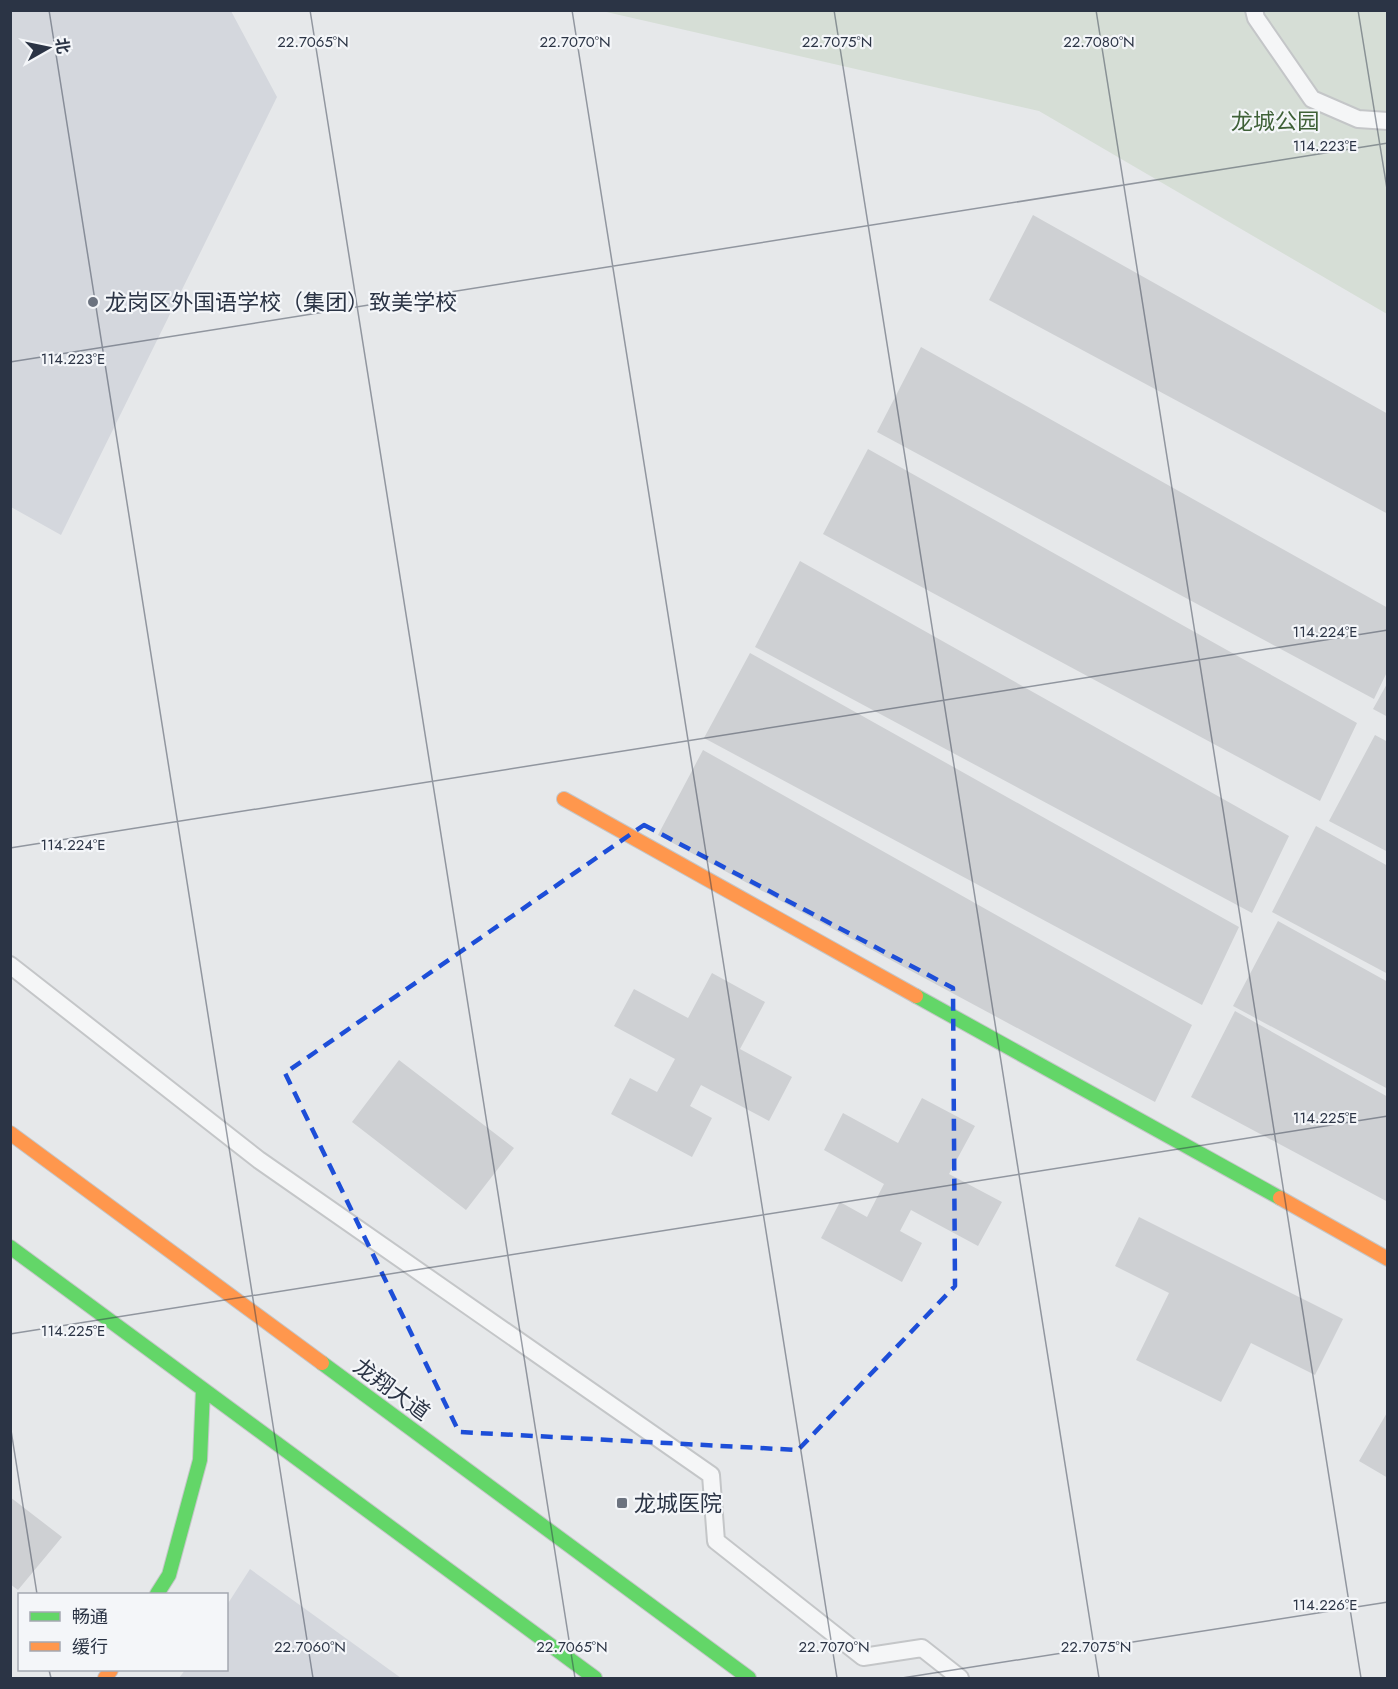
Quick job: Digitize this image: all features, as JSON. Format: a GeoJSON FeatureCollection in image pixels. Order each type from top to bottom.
{"type":"FeatureCollection","features":[{"type":"Feature","properties":{"kind":"main road"},"geometry":{"type":"LineString","coordinates":[[564,799],[1388,1259]]}},
{"type":"Feature","properties":{"kind":"main road","name":"龙翔大道"},"geometry":{"type":"LineString","coordinates":[[10,1133],[749,1678]]}},
{"type":"Feature","properties":{"kind":"main road"},"geometry":{"type":"LineString","coordinates":[[10,1247],[594,1678]]}},
{"type":"Feature","properties":{"kind":"main road"},"geometry":{"type":"LineString","coordinates":[[158,1593],[169,1575],[200,1460],[203,1390]]}},
{"type":"Feature","properties":{"kind":"lane"},"geometry":{"type":"LineString","coordinates":[[1254,10],[1256,18],[1312,99],[1358,119],[1388,121]]}},
{"type":"Feature","properties":{"kind":"lane"},"geometry":{"type":"LineString","coordinates":[[10,965],[259,1160],[711,1474],[716,1541],[862,1657],[922,1648],[960,1678]]}},
{"type":"Feature","properties":{"kind":"highlighted area"},"geometry":{"type":"Polygon","coordinates":[[[644,825],[953,988],[955,1286],[798,1450],[459,1432],[285,1073],[644,825]]]}},
{"type":"Feature","properties":{"kind":"shaded area","name":"龙岗区外国语学校（集团）致美学校"},"geometry":{"type":"Polygon","coordinates":[[[11,10],[231,11],[277,97],[61,535],[11,507],[11,10]]]}},
{"type":"Feature","properties":{"kind":"shaded area"},"geometry":{"type":"Polygon","coordinates":[[[250,1569],[401,1678],[179,1678],[184,1671],[228,1671],[228,1603],[250,1569]]]}},
{"type":"Feature","properties":{"kind":"green space","name":"龙城公园"},"geometry":{"type":"Polygon","coordinates":[[[602,11],[1387,11],[1387,314],[1039,111],[602,11]]]}},
{"type":"Feature","properties":{"kind":"building"},"geometry":{"type":"Polygon","coordinates":[[[1033,215],[1388,414],[1388,514],[989,300],[1033,215]]]}},
{"type":"Feature","properties":{"kind":"building"},"geometry":{"type":"Polygon","coordinates":[[[921,347],[1388,608],[1388,670],[1374,699],[877,432],[921,347]]]}},
{"type":"Feature","properties":{"kind":"building"},"geometry":{"type":"Polygon","coordinates":[[[868,449],[1357,723],[1320,801],[823,534],[868,449]]]}},
{"type":"Feature","properties":{"kind":"building"},"geometry":{"type":"Polygon","coordinates":[[[800,561],[1289,836],[1252,913],[755,647],[800,561]]]}},
{"type":"Feature","properties":{"kind":"building"},"geometry":{"type":"Polygon","coordinates":[[[750,653],[1239,927],[1202,1005],[704,738],[750,653]]]}},
{"type":"Feature","properties":{"kind":"building"},"geometry":{"type":"Polygon","coordinates":[[[1388,682],[1388,717],[1373,709],[1388,682]]]}},
{"type":"Feature","properties":{"kind":"building"},"geometry":{"type":"Polygon","coordinates":[[[1375,735],[1388,742],[1388,852],[1329,821],[1375,735]]]}},
{"type":"Feature","properties":{"kind":"building"},"geometry":{"type":"Polygon","coordinates":[[[703,750],[1192,1025],[1155,1102],[658,835],[703,750]]]}},
{"type":"Feature","properties":{"kind":"building"},"geometry":{"type":"Polygon","coordinates":[[[1316,826],[1388,866],[1388,974],[1272,912],[1316,826]]]}},
{"type":"Feature","properties":{"kind":"building"},"geometry":{"type":"Polygon","coordinates":[[[1278,921],[1388,982],[1388,1089],[1233,1006],[1278,921]]]}},
{"type":"Feature","properties":{"kind":"building"},"geometry":{"type":"Polygon","coordinates":[[[712,973],[765,1002],[740,1049],[792,1077],[769,1121],[701,1085],[690,1106],[712,1118],[692,1157],[611,1114],[630,1078],[657,1092],[675,1059],[614,1026],[634,989],[688,1018],[712,973]]]}},
{"type":"Feature","properties":{"kind":"building"},"geometry":{"type":"Polygon","coordinates":[[[1235,1011],[1388,1097],[1388,1202],[1191,1097],[1235,1011]]]}},
{"type":"Feature","properties":{"kind":"building"},"geometry":{"type":"Polygon","coordinates":[[[399,1060],[514,1148],[466,1210],[352,1122],[399,1060]]]}},
{"type":"Feature","properties":{"kind":"building"},"geometry":{"type":"Polygon","coordinates":[[[922,1098],[975,1126],[949,1174],[1002,1202],[978,1246],[911,1210],[900,1231],[922,1243],[902,1282],[821,1238],[840,1202],[867,1217],[884,1184],[824,1150],[843,1113],[898,1143],[922,1098]]]}},
{"type":"Feature","properties":{"kind":"building"},"geometry":{"type":"Polygon","coordinates":[[[1139,1217],[1343,1319],[1315,1375],[1251,1343],[1221,1402],[1136,1360],[1169,1293],[1115,1266],[1139,1217]]]}},
{"type":"Feature","properties":{"kind":"building"},"geometry":{"type":"Polygon","coordinates":[[[1388,1411],[1388,1478],[1359,1461],[1388,1411]]]}},
{"type":"Feature","properties":{"kind":"building"},"geometry":{"type":"Polygon","coordinates":[[[10,1497],[62,1537],[18,1590],[10,1584],[10,1497]]]}},
{"type":"Feature","properties":{"kind":"traffic: fast"},"geometry":{"type":"LineString","coordinates":[[916,996],[1280,1198]]}},
{"type":"Feature","properties":{"kind":"traffic: fast"},"geometry":{"type":"LineString","coordinates":[[10,1247],[595,1678]]}},
{"type":"Feature","properties":{"kind":"traffic: fast"},"geometry":{"type":"LineString","coordinates":[[322,1363],[749,1678]]}},
{"type":"Feature","properties":{"kind":"traffic: fast"},"geometry":{"type":"LineString","coordinates":[[158,1593],[169,1575],[200,1460],[203,1390]]}},
{"type":"Feature","properties":{"kind":"traffic: slow"},"geometry":{"type":"LineString","coordinates":[[564,799],[916,996]]}},
{"type":"Feature","properties":{"kind":"traffic: slow"},"geometry":{"type":"LineString","coordinates":[[10,1133],[322,1363]]}},
{"type":"Feature","properties":{"kind":"traffic: slow"},"geometry":{"type":"LineString","coordinates":[[1280,1198],[1388,1259]]}},
{"type":"Feature","properties":{"kind":"traffic: slow"},"geometry":{"type":"LineString","coordinates":[[105,1678],[110,1671]]}},
{"type":"Feature","properties":{"kind":"place","name":"龙岗区外国语学校（集团）致美学校"},"geometry":{"type":"Point","coordinates":[93,302]}},
{"type":"Feature","properties":{"kind":"place","name":"龙城医院"},"geometry":{"type":"Point","coordinates":[622,1503]}}]}
